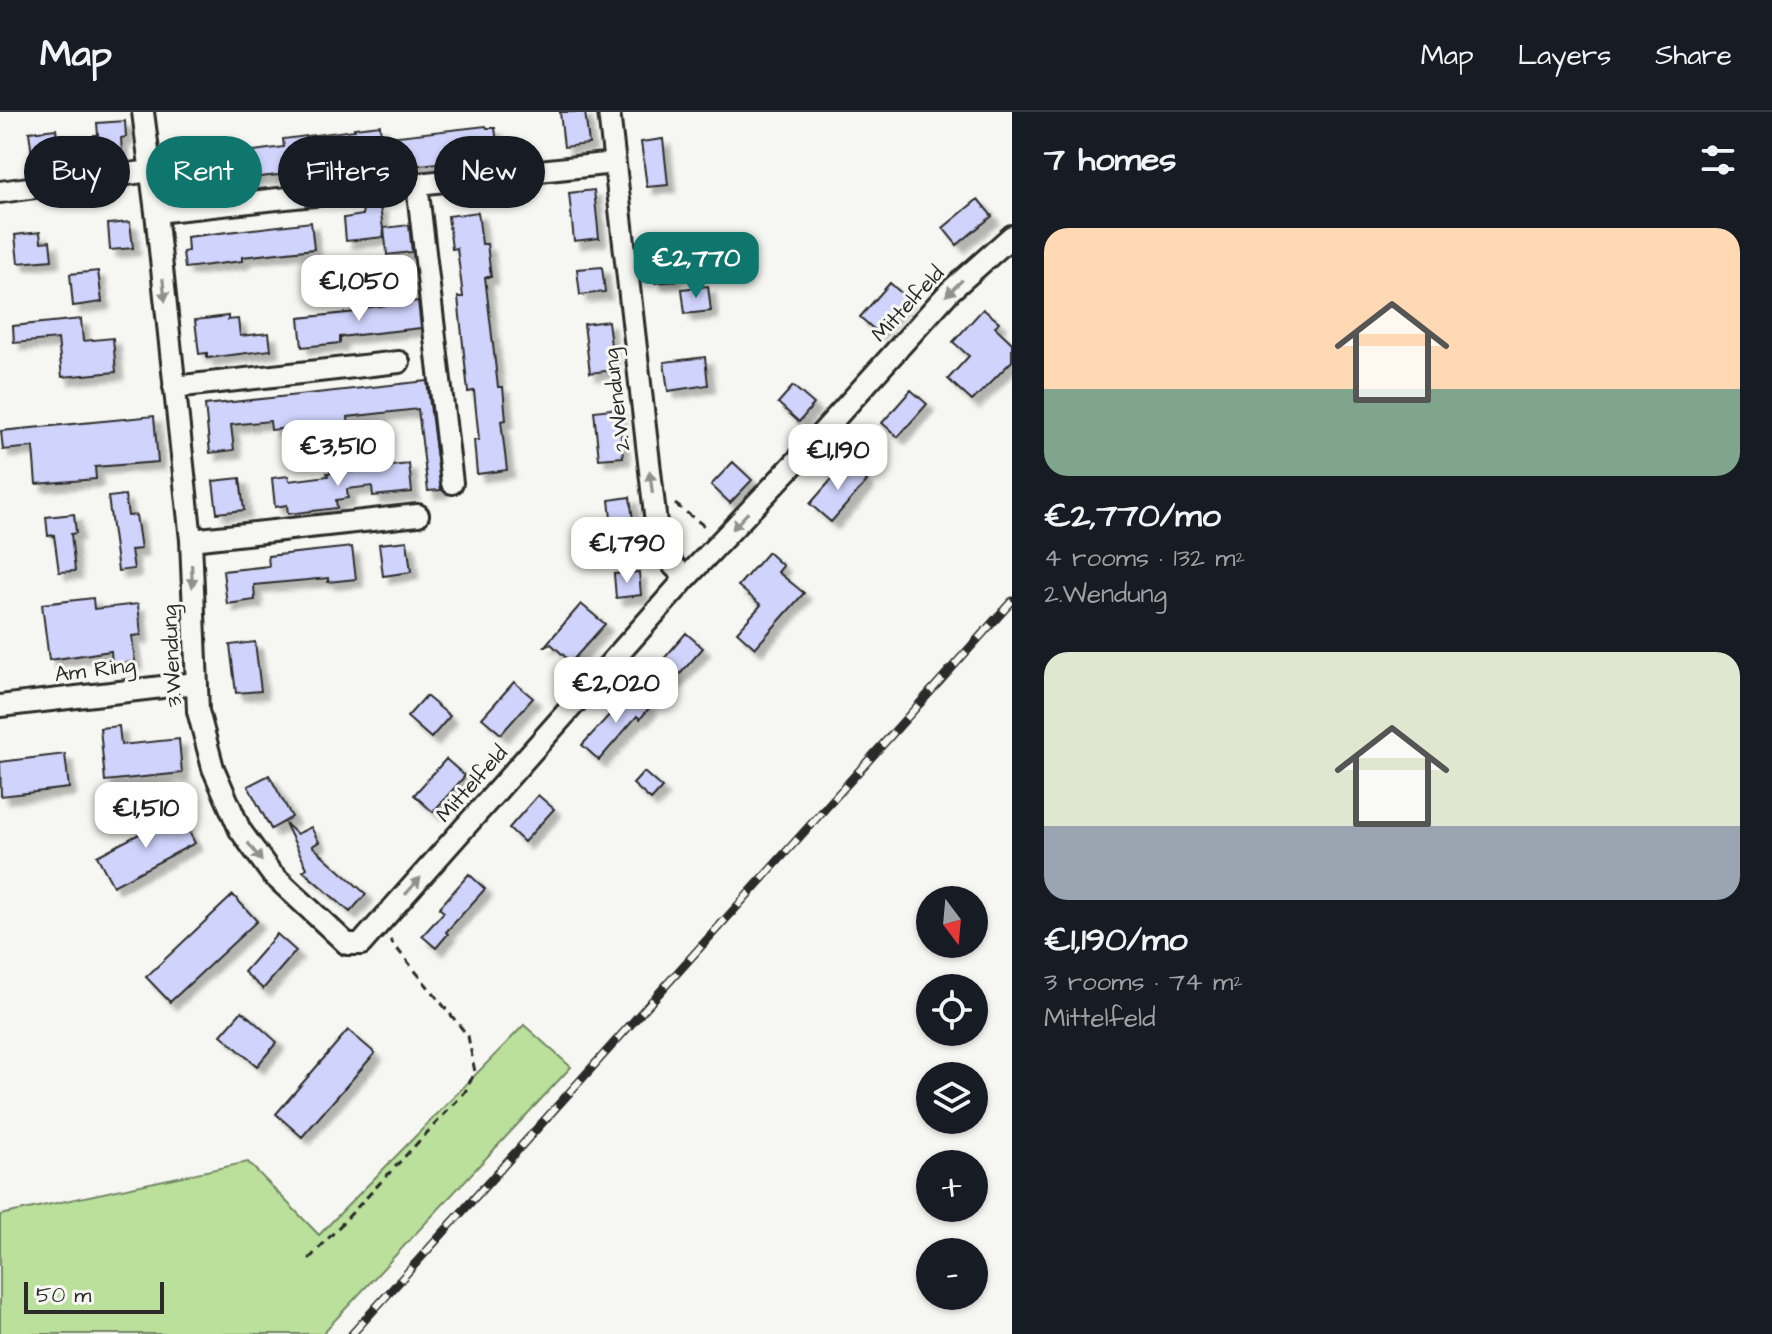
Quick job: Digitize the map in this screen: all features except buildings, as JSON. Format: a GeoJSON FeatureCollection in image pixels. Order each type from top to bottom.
{"type":"FeatureCollection","features":[{"type":"Feature","properties":{"kind":"street","name":"3.Wendung"},"geometry":{"type":"LineString","coordinates":[[143,112],[146,137]]}},
{"type":"Feature","properties":{"kind":"street","name":"2.Wendung"},"geometry":{"type":"LineString","coordinates":[[609,112],[658,541],[686,578]]}},
{"type":"Feature","properties":{"kind":"street"},"geometry":{"type":"LineString","coordinates":[[418,184],[614,163]]}},
{"type":"Feature","properties":{"kind":"street"},"geometry":{"type":"LineString","coordinates":[[0,192],[146,172]]}},
{"type":"Feature","properties":{"kind":"street"},"geometry":{"type":"LineString","coordinates":[[418,193],[452,483]]}},
{"type":"Feature","properties":{"kind":"street"},"geometry":{"type":"LineString","coordinates":[[156,212],[278,199]]}},
{"type":"Feature","properties":{"kind":"street","name":"3.Wendung"},"geometry":{"type":"LineString","coordinates":[[155,208],[191,540],[198,711],[213,768],[240,830],[271,873],[347,944],[361,944]]}},
{"type":"Feature","properties":{"kind":"street","name":"Mittelfeld"},"geometry":{"type":"LineString","coordinates":[[361,944],[686,578],[950,291],[1012,236]]}},
{"type":"Feature","properties":{"kind":"street"},"geometry":{"type":"LineString","coordinates":[[174,387],[399,362]]}},
{"type":"Feature","properties":{"kind":"street"},"geometry":{"type":"LineString","coordinates":[[191,540],[418,515]]}},
{"type":"Feature","properties":{"kind":"street","name":"Am Ring"},"geometry":{"type":"LineString","coordinates":[[0,706],[196,683]]}},
{"type":"Feature","properties":{"kind":"path"},"geometry":{"type":"LineString","coordinates":[[309,1259],[465,1092],[475,1072],[468,1036],[390,939]]}},
{"type":"Feature","properties":{"kind":"green space"},"geometry":{"type":"Polygon","coordinates":[[[524,1025],[571,1067],[322,1334],[0,1334],[0,1215],[248,1162],[319,1235],[524,1025]]]}},
{"type":"Feature","properties":{"kind":"railway"},"geometry":{"type":"LineString","coordinates":[[352,1334],[1012,601]]}}]}
